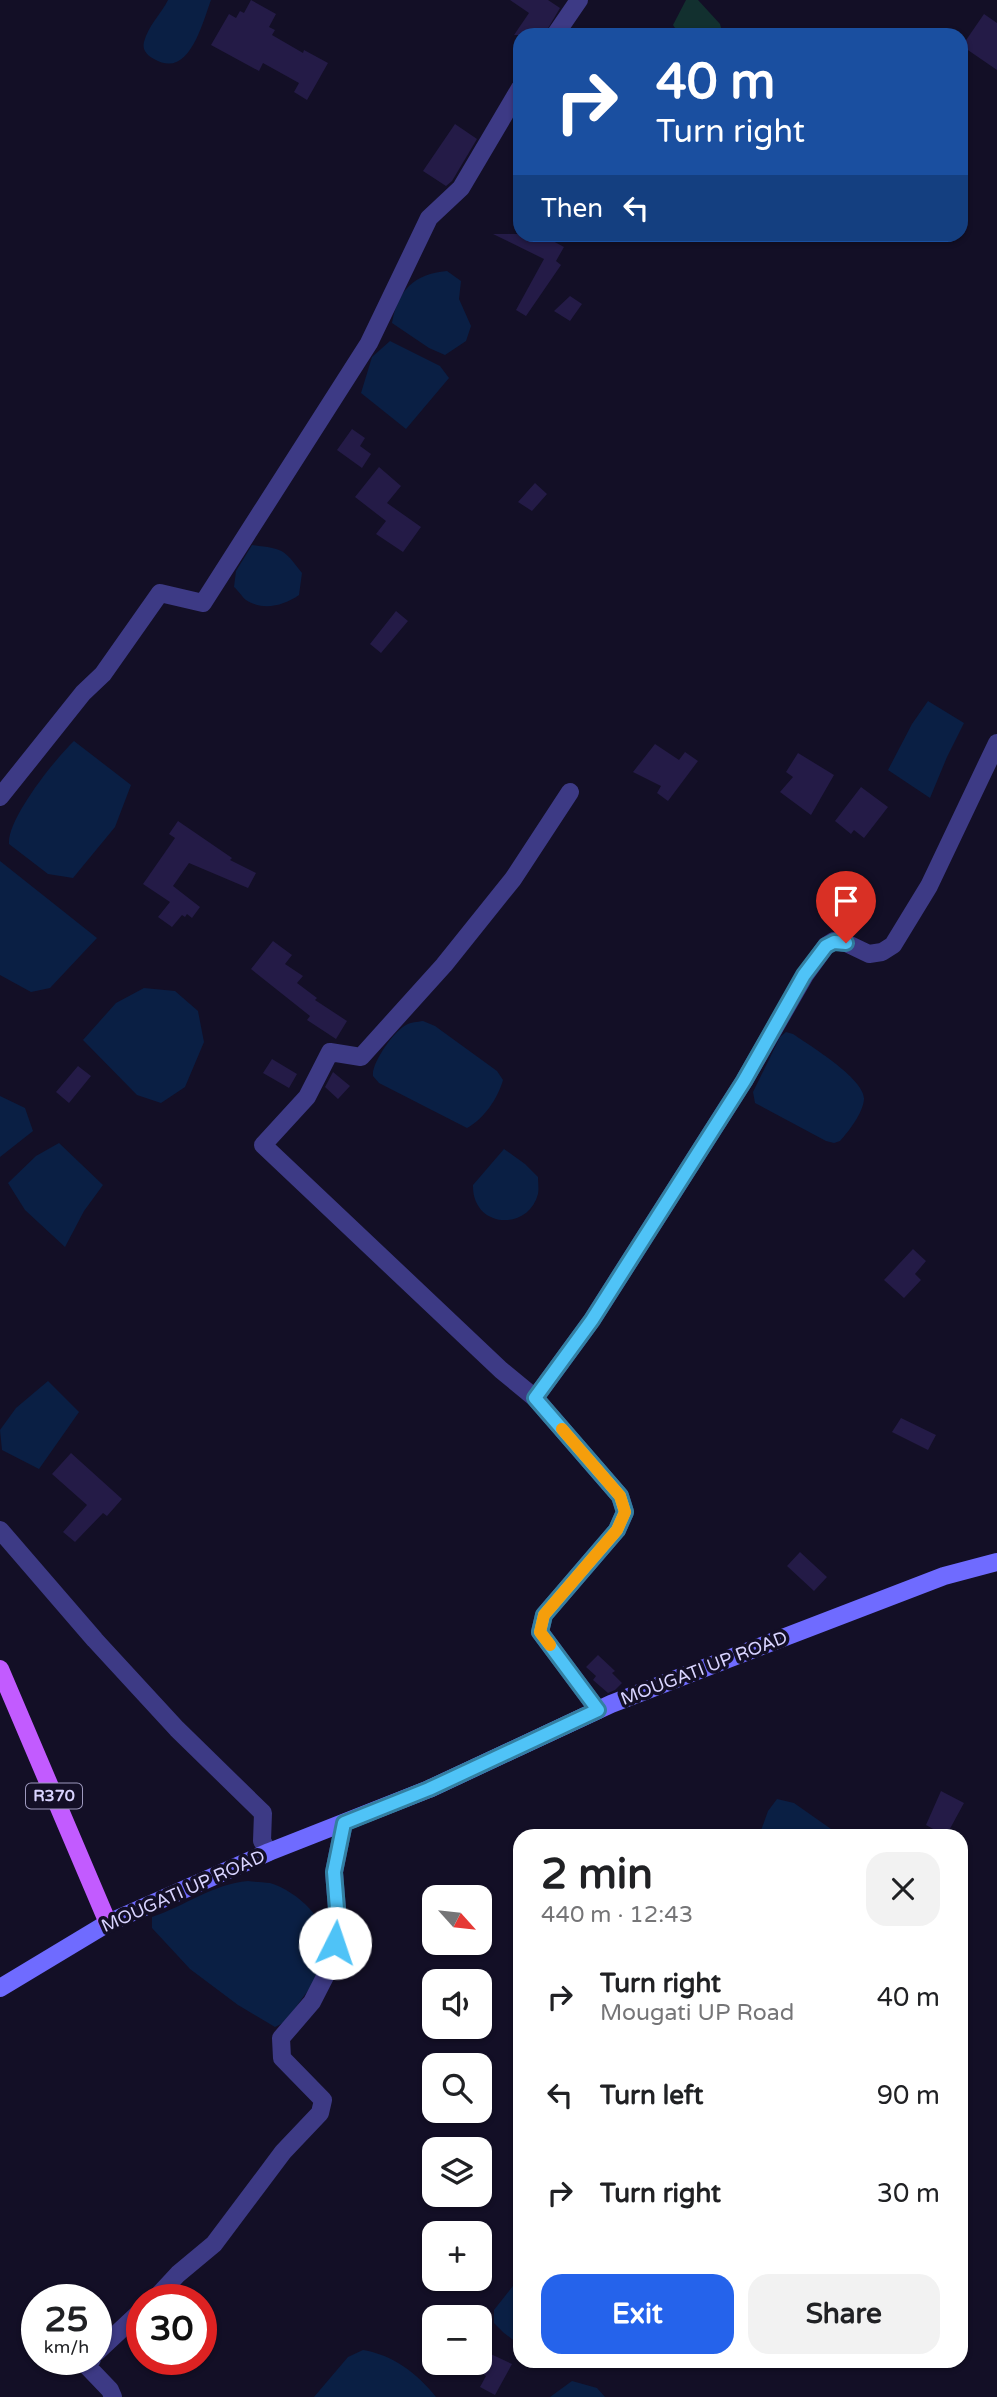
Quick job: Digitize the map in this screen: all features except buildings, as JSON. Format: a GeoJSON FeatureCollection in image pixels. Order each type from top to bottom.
{"type":"FeatureCollection","features":[{"type":"Feature","properties":{"kind":"main road","name":"R370"},"geometry":{"type":"LineString","coordinates":[[0,1669],[108,1923]]}},
{"type":"Feature","properties":{"kind":"street"},"geometry":{"type":"LineString","coordinates":[[558,28],[571,3]]}},
{"type":"Feature","properties":{"kind":"street"},"geometry":{"type":"LineString","coordinates":[[0,797],[83,693],[103,674],[160,593],[203,603],[369,343],[429,218],[461,188],[513,100]]}},
{"type":"Feature","properties":{"kind":"street"},"geometry":{"type":"LineString","coordinates":[[535,1398],[592,1320],[744,1081],[804,975],[826,946],[834,942],[846,943],[869,954],[882,952],[893,945],[929,886],[997,743]]}},
{"type":"Feature","properties":{"kind":"street"},"geometry":{"type":"LineString","coordinates":[[570,792],[513,879],[444,965],[361,1057],[330,1052],[307,1097],[263,1145],[491,1360],[535,1398],[620,1496],[625,1512],[617,1530],[544,1615],[540,1632],[598,1710]]}},
{"type":"Feature","properties":{"kind":"street"},"geometry":{"type":"LineString","coordinates":[[0,1530],[95,1640],[177,1729],[263,1813],[262,1841],[269,1852]]}},
{"type":"Feature","properties":{"kind":"street","name":"MOUGATI UP ROAD"},"geometry":{"type":"LineString","coordinates":[[0,1988],[108,1923],[269,1852],[429,1789],[598,1710],[944,1576],[997,1562]]}},
{"type":"Feature","properties":{"kind":"street"},"geometry":{"type":"LineString","coordinates":[[169,2284],[214,2244],[283,2151],[320,2113],[323,2101],[282,2058],[281,2038],[312,2003],[331,1965],[338,1921],[334,1872],[344,1823]]}},
{"type":"Feature","properties":{"kind":"street"},"geometry":{"type":"LineString","coordinates":[[112,2338],[126,2326]]}},
{"type":"Feature","properties":{"kind":"street"},"geometry":{"type":"LineString","coordinates":[[96,2375],[113,2397]]}},
{"type":"Feature","properties":{"kind":"green space"},"geometry":{"type":"Polygon","coordinates":[[[686,0],[698,0],[721,28],[675,28],[673,25],[686,0]]]}},
{"type":"Feature","properties":{"kind":"water"},"geometry":{"type":"Polygon","coordinates":[[[168,0],[211,0],[198,35],[185,56],[176,62],[166,63],[149,56],[144,45],[148,31],[168,0]]]}},
{"type":"Feature","properties":{"kind":"water"},"geometry":{"type":"Polygon","coordinates":[[[447,271],[461,281],[459,299],[471,326],[466,341],[445,355],[429,348],[392,323],[398,301],[409,286],[425,276],[447,271]]]}},
{"type":"Feature","properties":{"kind":"water"},"geometry":{"type":"Polygon","coordinates":[[[390,341],[440,366],[449,378],[406,429],[361,393],[372,357],[390,341]]]}},
{"type":"Feature","properties":{"kind":"water"},"geometry":{"type":"Polygon","coordinates":[[[252,545],[282,551],[291,559],[302,573],[299,595],[280,604],[266,606],[243,597],[234,587],[236,571],[252,545]]]}},
{"type":"Feature","properties":{"kind":"water"},"geometry":{"type":"Polygon","coordinates":[[[928,701],[964,723],[930,798],[888,770],[912,724],[928,701]]]}},
{"type":"Feature","properties":{"kind":"water"},"geometry":{"type":"Polygon","coordinates":[[[74,741],[131,785],[115,827],[73,878],[48,874],[9,844],[10,833],[24,805],[74,741]]]}},
{"type":"Feature","properties":{"kind":"water"},"geometry":{"type":"Polygon","coordinates":[[[0,861],[97,938],[50,988],[31,992],[0,975],[0,861]]]}},
{"type":"Feature","properties":{"kind":"water"},"geometry":{"type":"Polygon","coordinates":[[[144,988],[175,991],[198,1011],[204,1042],[185,1087],[161,1103],[137,1095],[83,1040],[116,1003],[144,988]]]}},
{"type":"Feature","properties":{"kind":"water"},"geometry":{"type":"Polygon","coordinates":[[[423,1021],[435,1026],[497,1071],[503,1080],[489,1107],[467,1128],[379,1083],[373,1076],[380,1055],[396,1033],[408,1024],[423,1021]]]}},
{"type":"Feature","properties":{"kind":"water"},"geometry":{"type":"Polygon","coordinates":[[[786,1032],[835,1063],[862,1091],[864,1099],[861,1110],[840,1141],[826,1141],[755,1103],[753,1092],[780,1037],[786,1032]]]}},
{"type":"Feature","properties":{"kind":"water"},"geometry":{"type":"Polygon","coordinates":[[[0,1096],[25,1108],[33,1131],[0,1157],[0,1096]]]}},
{"type":"Feature","properties":{"kind":"water"},"geometry":{"type":"Polygon","coordinates":[[[59,1143],[103,1185],[84,1211],[65,1247],[25,1210],[8,1183],[36,1156],[59,1143]]]}},
{"type":"Feature","properties":{"kind":"water"},"geometry":{"type":"Polygon","coordinates":[[[504,1149],[538,1177],[538,1194],[523,1215],[501,1220],[490,1217],[481,1210],[475,1199],[473,1185],[504,1149]]]}},
{"type":"Feature","properties":{"kind":"water"},"geometry":{"type":"Polygon","coordinates":[[[48,1381],[79,1412],[39,1469],[2,1450],[0,1430],[16,1408],[48,1381]]]}},
{"type":"Feature","properties":{"kind":"water"},"geometry":{"type":"Polygon","coordinates":[[[777,1799],[794,1803],[831,1829],[762,1829],[768,1811],[777,1799]]]}},
{"type":"Feature","properties":{"kind":"water"},"geometry":{"type":"Polygon","coordinates":[[[248,1881],[270,1883],[293,1894],[312,1912],[326,1934],[328,1959],[322,1971],[285,2022],[275,2027],[238,2005],[190,1969],[152,1928],[152,1917],[223,1886],[248,1881]]]}},
{"type":"Feature","properties":{"kind":"water"},"geometry":{"type":"Polygon","coordinates":[[[513,2286],[513,2340],[494,2323],[494,2310],[513,2286]]]}},
{"type":"Feature","properties":{"kind":"water"},"geometry":{"type":"Polygon","coordinates":[[[363,2350],[374,2352],[404,2366],[436,2397],[314,2397],[348,2357],[363,2350]]]}},
{"type":"Feature","properties":{"kind":"water"},"geometry":{"type":"Polygon","coordinates":[[[572,2381],[597,2388],[605,2397],[550,2397],[572,2381]]]}},
{"type":"Feature","properties":{"kind":"slow traffic"},"geometry":{"type":"LineString","coordinates":[[550,1645],[540,1632],[544,1615],[617,1530],[625,1512],[620,1496],[562,1429]]}},
{"type":"Feature","properties":{"kind":"route"},"geometry":{"type":"LineString","coordinates":[[335,1943],[338,1921],[334,1872],[344,1823],[429,1789],[598,1710],[540,1632],[544,1615],[617,1530],[625,1512],[620,1496],[535,1398],[592,1320],[744,1081],[804,975],[826,946],[834,942],[846,943]]}}]}
